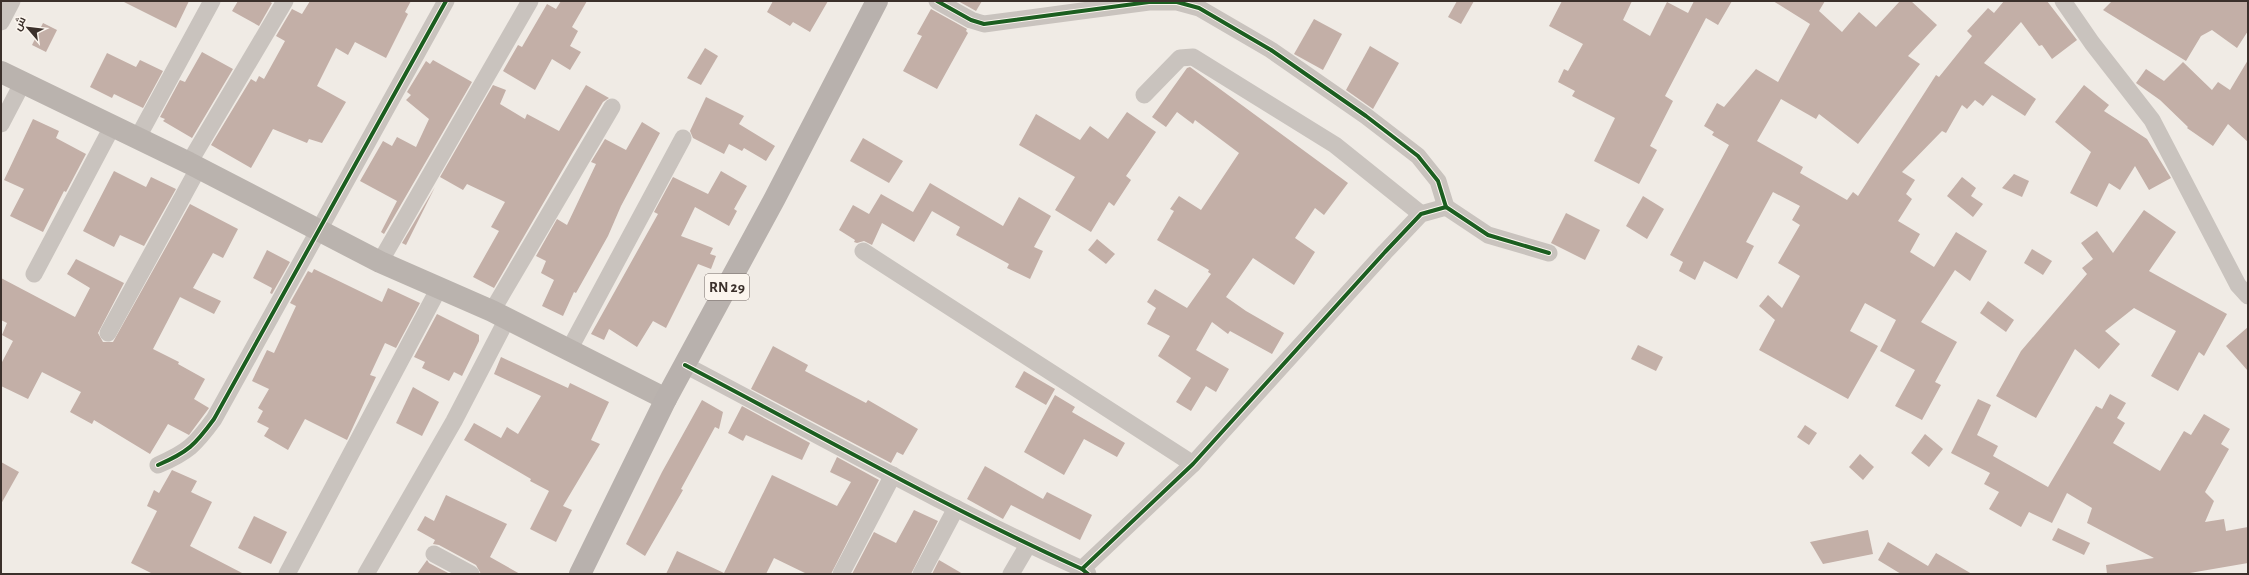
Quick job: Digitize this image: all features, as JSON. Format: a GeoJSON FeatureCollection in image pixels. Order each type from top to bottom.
{"type":"FeatureCollection","features":[{"type":"Feature","properties":{"kind":"main road","name":"RN 29"},"geometry":{"type":"LineString","coordinates":[[580,574],[666,399],[776,198],[877,1]]}},
{"type":"Feature","properties":{"kind":"main road"},"geometry":{"type":"LineString","coordinates":[[1,72],[112,127],[138,137],[194,165],[380,262],[499,315],[666,399]]}},
{"type":"Feature","properties":{"kind":"street"},"geometry":{"type":"LineString","coordinates":[[1,22],[12,1]]}},
{"type":"Feature","properties":{"kind":"street"},"geometry":{"type":"LineString","coordinates":[[138,137],[212,1]]}},
{"type":"Feature","properties":{"kind":"street"},"geometry":{"type":"LineString","coordinates":[[108,333],[194,165],[285,1]]}},
{"type":"Feature","properties":{"kind":"street"},"geometry":{"type":"LineString","coordinates":[[158,465],[180,456],[196,444],[214,419],[446,1]]}},
{"type":"Feature","properties":{"kind":"street"},"geometry":{"type":"LineString","coordinates":[[380,262],[530,1]]}},
{"type":"Feature","properties":{"kind":"street"},"geometry":{"type":"LineString","coordinates":[[936,1],[971,20],[984,24],[1149,2],[1177,2],[1199,8],[1271,50],[1366,116],[1418,156],[1438,181],[1446,207],[1488,235],[1549,253]]}},
{"type":"Feature","properties":{"kind":"street"},"geometry":{"type":"LineString","coordinates":[[2063,1],[2092,43],[2152,120],[2238,285],[2248,296]]}},
{"type":"Feature","properties":{"kind":"street"},"geometry":{"type":"LineString","coordinates":[[1144,96],[1180,58],[1193,57],[1335,145],[1421,214]]}},
{"type":"Feature","properties":{"kind":"street"},"geometry":{"type":"LineString","coordinates":[[1,124],[23,82]]}},
{"type":"Feature","properties":{"kind":"street"},"geometry":{"type":"LineString","coordinates":[[366,574],[454,421],[499,315],[612,107]]}},
{"type":"Feature","properties":{"kind":"street"},"geometry":{"type":"LineString","coordinates":[[34,274],[112,127]]}},
{"type":"Feature","properties":{"kind":"street"},"geometry":{"type":"LineString","coordinates":[[569,350],[683,138]]}},
{"type":"Feature","properties":{"kind":"street"},"geometry":{"type":"LineString","coordinates":[[685,365],[956,508],[1085,572],[1193,464],[1421,214],[1446,207]]}},
{"type":"Feature","properties":{"kind":"street"},"geometry":{"type":"LineString","coordinates":[[863,251],[1193,464]]}},
{"type":"Feature","properties":{"kind":"street"},"geometry":{"type":"LineString","coordinates":[[287,574],[440,288]]}},
{"type":"Feature","properties":{"kind":"street"},"geometry":{"type":"LineString","coordinates":[[841,574],[893,475]]}},
{"type":"Feature","properties":{"kind":"street"},"geometry":{"type":"LineString","coordinates":[[921,574],[956,508]]}},
{"type":"Feature","properties":{"kind":"street"},"geometry":{"type":"LineString","coordinates":[[1011,574],[1028,545]]}},
{"type":"Feature","properties":{"kind":"street"},"geometry":{"type":"LineString","coordinates":[[434,554],[471,574]]}},
{"type":"Feature","properties":{"kind":"building"},"geometry":{"type":"Polygon","coordinates":[[[122,1],[189,1],[176,28],[122,1]]]}},
{"type":"Feature","properties":{"kind":"building"},"geometry":{"type":"Polygon","coordinates":[[[238,1],[269,1],[272,3],[259,26],[232,11],[238,1]]]}},
{"type":"Feature","properties":{"kind":"building"},"geometry":{"type":"Polygon","coordinates":[[[310,1],[411,1],[405,12],[408,14],[386,58],[355,42],[348,55],[336,48],[317,86],[346,102],[322,143],[309,139],[307,143],[273,129],[251,168],[211,145],[251,79],[256,82],[259,76],[264,79],[285,41],[276,36],[292,9],[302,14],[310,1]]]}},
{"type":"Feature","properties":{"kind":"building"},"geometry":{"type":"Polygon","coordinates":[[[561,1],[587,1],[572,27],[578,31],[570,46],[581,52],[570,70],[552,59],[535,90],[503,71],[518,45],[522,47],[547,4],[556,9],[561,1]]]}},
{"type":"Feature","properties":{"kind":"building"},"geometry":{"type":"Polygon","coordinates":[[[773,1],[828,1],[810,32],[793,22],[790,26],[767,12],[773,1]]]}},
{"type":"Feature","properties":{"kind":"building"},"geometry":{"type":"Polygon","coordinates":[[[958,1],[982,1],[976,11],[958,1]]]}},
{"type":"Feature","properties":{"kind":"building"},"geometry":{"type":"Polygon","coordinates":[[[1457,1],[1474,1],[1461,24],[1448,17],[1457,1]]]}},
{"type":"Feature","properties":{"kind":"building"},"geometry":{"type":"Polygon","coordinates":[[[1562,1],[1632,1],[1623,20],[1650,36],[1667,2],[1688,13],[1694,1],[1732,1],[1718,25],[1706,18],[1665,96],[1673,101],[1650,146],[1657,150],[1639,184],[1594,161],[1615,118],[1572,96],[1575,91],[1558,82],[1564,69],[1568,71],[1583,44],[1549,26],[1562,1]]]}},
{"type":"Feature","properties":{"kind":"building"},"geometry":{"type":"Polygon","coordinates":[[[1773,1],[1825,1],[1819,11],[1842,32],[1859,12],[1876,27],[1900,1],[1911,1],[1937,25],[1908,56],[1920,64],[1858,144],[1819,114],[1816,119],[1781,99],[1757,141],[1803,167],[1800,173],[1847,200],[1853,192],[1858,196],[1936,75],[1939,77],[1972,36],[1967,31],[1988,8],[1994,13],[2004,1],[2047,1],[2077,40],[2052,59],[2042,45],[2039,46],[2021,22],[1984,63],[2036,99],[2025,116],[1992,95],[1983,106],[1975,100],[1967,109],[1962,105],[1946,133],[1942,131],[1902,172],[1915,180],[1906,194],[1912,199],[1898,221],[1920,234],[1910,252],[1934,267],[1956,232],[1987,251],[1970,281],[1955,270],[1921,322],[1957,342],[1935,382],[1941,385],[1922,420],[1895,406],[1915,370],[1880,351],[1896,320],[1865,303],[1850,331],[1878,346],[1848,399],[1759,350],[1775,320],[1759,306],[1768,295],[1782,308],[1800,276],[1778,263],[1800,225],[1792,220],[1800,206],[1773,192],[1746,242],[1754,246],[1737,279],[1704,261],[1695,280],[1679,271],[1683,262],[1670,255],[1729,145],[1712,135],[1714,132],[1704,126],[1717,103],[1724,107],[1756,69],[1778,82],[1810,24],[1773,1]]]}},
{"type":"Feature","properties":{"kind":"building"},"geometry":{"type":"Polygon","coordinates":[[[2112,1],[2248,1],[2248,31],[2237,48],[2212,30],[2201,36],[2186,61],[2103,10],[2112,1]]]}},
{"type":"Feature","properties":{"kind":"building"},"geometry":{"type":"Polygon","coordinates":[[[931,9],[967,29],[966,31],[968,33],[937,89],[903,71],[922,36],[917,34],[931,9]]]}},
{"type":"Feature","properties":{"kind":"building"},"geometry":{"type":"Polygon","coordinates":[[[1314,19],[1342,34],[1323,70],[1294,54],[1314,19]]]}},
{"type":"Feature","properties":{"kind":"building"},"geometry":{"type":"Polygon","coordinates":[[[43,23],[57,30],[46,52],[32,45],[43,23]]]}},
{"type":"Feature","properties":{"kind":"building"},"geometry":{"type":"Polygon","coordinates":[[[1370,46],[1399,63],[1373,109],[1346,90],[1370,46]]]}},
{"type":"Feature","properties":{"kind":"building"},"geometry":{"type":"Polygon","coordinates":[[[705,48],[718,56],[701,85],[687,78],[705,48]]]}},
{"type":"Feature","properties":{"kind":"building"},"geometry":{"type":"Polygon","coordinates":[[[202,52],[233,69],[192,138],[163,121],[165,119],[160,117],[180,80],[185,82],[202,52]]]}},
{"type":"Feature","properties":{"kind":"building"},"geometry":{"type":"Polygon","coordinates":[[[107,53],[136,67],[140,60],[163,71],[143,108],[114,94],[112,98],[90,87],[107,53]]]}},
{"type":"Feature","properties":{"kind":"building"},"geometry":{"type":"Polygon","coordinates":[[[433,60],[472,82],[384,234],[381,232],[397,201],[360,181],[383,141],[392,146],[397,137],[416,147],[429,119],[406,100],[411,95],[407,92],[426,61],[430,64],[433,60]]]}},
{"type":"Feature","properties":{"kind":"building"},"geometry":{"type":"Polygon","coordinates":[[[2248,60],[2248,142],[2228,124],[2213,146],[2187,128],[2188,127],[2160,100],[2136,83],[2146,69],[2164,81],[2183,62],[2212,90],[2218,82],[2230,90],[2248,60]]]}},
{"type":"Feature","properties":{"kind":"building"},"geometry":{"type":"Polygon","coordinates":[[[1190,67],[1348,183],[1324,215],[1315,208],[1295,238],[1315,252],[1294,285],[1253,258],[1226,297],[1246,311],[1284,333],[1272,354],[1230,331],[1228,334],[1212,322],[1196,350],[1229,369],[1216,392],[1206,386],[1191,411],[1176,402],[1191,378],[1158,356],[1170,336],[1147,324],[1156,308],[1147,302],[1155,289],[1187,308],[1211,274],[1208,272],[1209,270],[1157,240],[1174,211],[1170,209],[1179,196],[1201,210],[1239,153],[1195,120],[1193,124],[1177,112],[1166,127],[1152,117],[1187,68],[1190,67]]]}},
{"type":"Feature","properties":{"kind":"building"},"geometry":{"type":"Polygon","coordinates":[[[493,85],[506,90],[500,104],[525,119],[527,114],[559,131],[586,85],[609,98],[603,102],[494,288],[473,277],[499,231],[491,227],[505,202],[467,184],[463,190],[440,177],[493,85]]]}},
{"type":"Feature","properties":{"kind":"building"},"geometry":{"type":"Polygon","coordinates":[[[2084,85],[2109,105],[2104,111],[2147,139],[2171,178],[2149,190],[2135,166],[2120,190],[2109,183],[2097,207],[2070,193],[2091,152],[2055,122],[2084,85]]]}},
{"type":"Feature","properties":{"kind":"building"},"geometry":{"type":"Polygon","coordinates":[[[706,97],[744,116],[739,124],[775,146],[766,161],[744,148],[742,151],[729,144],[724,154],[693,138],[690,131],[706,97]]]}},
{"type":"Feature","properties":{"kind":"building"},"geometry":{"type":"Polygon","coordinates":[[[1127,112],[1156,132],[1126,176],[1131,180],[1114,206],[1109,202],[1091,232],[1055,210],[1075,177],[1019,145],[1036,114],[1080,140],[1090,126],[1108,139],[1127,112]]]}},
{"type":"Feature","properties":{"kind":"building"},"geometry":{"type":"Polygon","coordinates":[[[33,119],[59,131],[56,138],[86,154],[66,192],[64,191],[43,232],[10,216],[24,189],[4,180],[33,119]]]}},
{"type":"Feature","properties":{"kind":"building"},"geometry":{"type":"Polygon","coordinates":[[[642,122],[660,133],[621,206],[608,236],[576,293],[574,292],[563,316],[542,306],[554,280],[541,273],[546,261],[536,256],[557,219],[567,225],[596,164],[591,162],[605,139],[626,150],[642,122]]]}},
{"type":"Feature","properties":{"kind":"building"},"geometry":{"type":"Polygon","coordinates":[[[863,138],[903,161],[889,183],[850,161],[863,138]]]}},
{"type":"Feature","properties":{"kind":"building"},"geometry":{"type":"Polygon","coordinates":[[[114,171],[146,187],[151,177],[176,189],[144,246],[120,235],[114,247],[83,231],[114,171]]]}},
{"type":"Feature","properties":{"kind":"building"},"geometry":{"type":"Polygon","coordinates":[[[721,171],[747,186],[734,209],[737,211],[729,226],[695,207],[681,236],[713,248],[710,254],[716,256],[711,269],[698,264],[666,328],[653,321],[637,347],[609,329],[604,340],[591,334],[658,214],[654,212],[673,177],[708,194],[721,171]]]}},
{"type":"Feature","properties":{"kind":"building"},"geometry":{"type":"Polygon","coordinates":[[[2014,174],[2029,181],[2022,197],[2002,188],[2014,174]]]}},
{"type":"Feature","properties":{"kind":"building"},"geometry":{"type":"Polygon","coordinates":[[[1962,177],[1976,188],[1971,196],[1983,204],[1973,217],[1947,196],[1962,177]]]}},
{"type":"Feature","properties":{"kind":"building"},"geometry":{"type":"Polygon","coordinates":[[[930,183],[1003,226],[1019,197],[1051,216],[1034,247],[1043,251],[1030,279],[1007,268],[1009,264],[956,235],[960,227],[932,211],[914,242],[882,223],[872,245],[864,241],[857,243],[854,242],[855,240],[839,230],[853,205],[869,214],[881,194],[913,212],[930,183]]]}},
{"type":"Feature","properties":{"kind":"building"},"geometry":{"type":"Polygon","coordinates":[[[435,187],[406,245],[402,243],[435,187]]]}},
{"type":"Feature","properties":{"kind":"building"},"geometry":{"type":"Polygon","coordinates":[[[1643,196],[1664,209],[1647,239],[1626,226],[1643,196]]]}},
{"type":"Feature","properties":{"kind":"building"},"geometry":{"type":"Polygon","coordinates":[[[190,204],[238,229],[223,258],[213,253],[193,288],[221,301],[214,314],[180,297],[153,349],[179,362],[178,364],[205,379],[194,399],[209,408],[189,435],[168,424],[150,454],[94,420],[92,424],[70,412],[81,392],[42,372],[28,399],[1,386],[1,364],[13,341],[2,335],[7,323],[1,320],[1,278],[75,317],[90,288],[67,274],[76,259],[124,283],[98,333],[103,342],[113,342],[190,204]]]}},
{"type":"Feature","properties":{"kind":"building"},"geometry":{"type":"Polygon","coordinates":[[[2144,210],[2176,232],[2149,271],[2227,314],[2204,356],[2199,352],[2178,391],[2151,376],[2176,331],[2134,308],[2105,331],[2120,344],[2099,369],[2075,349],[2036,418],[1996,396],[2021,351],[2087,274],[2082,268],[2093,259],[2081,243],[2097,231],[2113,253],[2144,210]]]}},
{"type":"Feature","properties":{"kind":"building"},"geometry":{"type":"Polygon","coordinates":[[[1566,213],[1600,230],[1585,260],[1551,243],[1566,213]]]}},
{"type":"Feature","properties":{"kind":"building"},"geometry":{"type":"Polygon","coordinates":[[[1097,239],[1115,254],[1106,264],[1088,250],[1097,239]]]}},
{"type":"Feature","properties":{"kind":"building"},"geometry":{"type":"Polygon","coordinates":[[[2032,249],[2052,261],[2043,275],[2024,263],[2032,249]]]}},
{"type":"Feature","properties":{"kind":"building"},"geometry":{"type":"Polygon","coordinates":[[[267,250],[290,262],[272,294],[270,293],[272,288],[253,278],[267,250]]]}},
{"type":"Feature","properties":{"kind":"building"},"geometry":{"type":"Polygon","coordinates":[[[314,269],[382,302],[388,288],[420,303],[396,348],[385,343],[370,375],[376,377],[347,440],[305,419],[288,450],[264,436],[269,428],[257,422],[263,411],[258,408],[269,389],[252,381],[267,350],[274,353],[296,306],[290,303],[308,271],[312,273],[314,269]]]}},
{"type":"Feature","properties":{"kind":"building"},"geometry":{"type":"Polygon","coordinates":[[[1988,301],[2014,320],[2006,332],[1980,313],[1988,301]]]}},
{"type":"Feature","properties":{"kind":"building"},"geometry":{"type":"Polygon","coordinates":[[[437,314],[479,335],[479,341],[462,376],[454,372],[449,381],[422,368],[425,362],[414,357],[437,314]]]}},
{"type":"Feature","properties":{"kind":"building"},"geometry":{"type":"Polygon","coordinates":[[[2248,327],[2248,371],[2226,346],[2248,327]]]}},
{"type":"Feature","properties":{"kind":"building"},"geometry":{"type":"Polygon","coordinates":[[[1638,345],[1663,357],[1656,371],[1631,359],[1638,345]]]}},
{"type":"Feature","properties":{"kind":"building"},"geometry":{"type":"Polygon","coordinates":[[[773,346],[808,365],[805,371],[866,403],[868,400],[918,429],[903,455],[897,452],[891,463],[751,389],[773,346]]]}},
{"type":"Feature","properties":{"kind":"building"},"geometry":{"type":"Polygon","coordinates":[[[501,357],[568,388],[570,383],[609,402],[591,440],[600,444],[563,506],[572,510],[556,542],[530,529],[549,491],[530,481],[531,479],[464,440],[474,423],[501,438],[507,427],[518,434],[541,396],[494,374],[501,357]]]}},
{"type":"Feature","properties":{"kind":"building"},"geometry":{"type":"Polygon","coordinates":[[[1024,371],[1055,389],[1046,405],[1015,387],[1024,371]]]}},
{"type":"Feature","properties":{"kind":"building"},"geometry":{"type":"Polygon","coordinates":[[[413,387],[439,402],[422,436],[396,423],[413,387]]]}},
{"type":"Feature","properties":{"kind":"building"},"geometry":{"type":"Polygon","coordinates":[[[2110,394],[2126,403],[2117,418],[2125,423],[2113,443],[2160,471],[2184,431],[2191,435],[2204,414],[2230,429],[2221,444],[2229,449],[2205,492],[2214,501],[2205,522],[2224,519],[2226,531],[2248,527],[2248,563],[2184,574],[2107,574],[2106,565],[2154,558],[2087,523],[2092,508],[2067,493],[2052,523],[2029,512],[2021,527],[1989,509],[1999,492],[1984,484],[1990,473],[1951,453],[1978,399],[1991,405],[1977,435],[1998,446],[1993,456],[2048,487],[2096,406],[2102,409],[2110,394]]]}},
{"type":"Feature","properties":{"kind":"building"},"geometry":{"type":"Polygon","coordinates":[[[1055,395],[1075,407],[1072,412],[1125,443],[1117,457],[1084,439],[1064,475],[1024,452],[1055,395]]]}},
{"type":"Feature","properties":{"kind":"building"},"geometry":{"type":"Polygon","coordinates":[[[702,400],[723,412],[719,429],[715,427],[681,489],[683,490],[645,556],[626,544],[662,472],[702,400]]]}},
{"type":"Feature","properties":{"kind":"building"},"geometry":{"type":"Polygon","coordinates":[[[742,406],[810,443],[802,460],[746,435],[743,441],[728,433],[742,406]]]}},
{"type":"Feature","properties":{"kind":"building"},"geometry":{"type":"Polygon","coordinates":[[[1805,425],[1817,433],[1809,445],[1797,437],[1805,425]]]}},
{"type":"Feature","properties":{"kind":"building"},"geometry":{"type":"Polygon","coordinates":[[[1925,434],[1943,449],[1929,467],[1911,453],[1925,434]]]}},
{"type":"Feature","properties":{"kind":"building"},"geometry":{"type":"Polygon","coordinates":[[[1860,454],[1874,467],[1863,480],[1849,467],[1860,454]]]}},
{"type":"Feature","properties":{"kind":"building"},"geometry":{"type":"Polygon","coordinates":[[[837,457],[879,480],[831,574],[807,574],[774,558],[766,574],[666,574],[677,551],[724,573],[772,475],[837,506],[851,482],[830,472],[837,457]]]}},
{"type":"Feature","properties":{"kind":"building"},"geometry":{"type":"Polygon","coordinates":[[[1,462],[19,472],[1,504],[1,462]]]}},
{"type":"Feature","properties":{"kind":"building"},"geometry":{"type":"Polygon","coordinates":[[[985,466],[1043,499],[1047,492],[1092,515],[1080,540],[1011,505],[1003,519],[967,499],[985,466]]]}},
{"type":"Feature","properties":{"kind":"building"},"geometry":{"type":"Polygon","coordinates":[[[172,470],[197,481],[191,492],[212,502],[190,546],[244,574],[153,574],[131,563],[157,511],[147,506],[154,490],[159,493],[172,470]]]}},
{"type":"Feature","properties":{"kind":"building"},"geometry":{"type":"Polygon","coordinates":[[[446,495],[507,524],[490,557],[520,574],[481,574],[476,565],[439,545],[433,544],[435,540],[417,530],[425,516],[434,521],[446,495]]]}},
{"type":"Feature","properties":{"kind":"building"},"geometry":{"type":"Polygon","coordinates":[[[914,510],[938,521],[911,574],[852,574],[874,532],[896,543],[914,510]]]}},
{"type":"Feature","properties":{"kind":"building"},"geometry":{"type":"Polygon","coordinates":[[[254,516],[287,532],[271,564],[238,548],[254,516]]]}},
{"type":"Feature","properties":{"kind":"building"},"geometry":{"type":"Polygon","coordinates":[[[2058,528],[2090,543],[2084,555],[2052,540],[2058,528]]]}},
{"type":"Feature","properties":{"kind":"building"},"geometry":{"type":"Polygon","coordinates":[[[1868,530],[1873,554],[1823,564],[1810,542],[1868,530]]]}},
{"type":"Feature","properties":{"kind":"building"},"geometry":{"type":"Polygon","coordinates":[[[1888,542],[1928,566],[1936,553],[1972,574],[1901,574],[1878,560],[1888,542]]]}},
{"type":"Feature","properties":{"kind":"building"},"geometry":{"type":"Polygon","coordinates":[[[427,560],[429,563],[450,574],[417,574],[427,560]]]}},
{"type":"Feature","properties":{"kind":"building"},"geometry":{"type":"Polygon","coordinates":[[[939,560],[963,574],[932,574],[939,560]]]}},
{"type":"Feature","properties":{"kind":"cycle path"},"geometry":{"type":"LineString","coordinates":[[158,465],[184,452],[196,442],[214,419],[446,1]]}},
{"type":"Feature","properties":{"kind":"cycle path"},"geometry":{"type":"LineString","coordinates":[[937,1],[971,20],[984,24],[1149,2],[1177,2],[1199,8],[1271,50],[1366,116],[1418,156],[1438,181],[1446,207]]}},
{"type":"Feature","properties":{"kind":"cycle path"},"geometry":{"type":"LineString","coordinates":[[1082,569],[1193,464],[1421,214],[1446,207],[1488,235],[1549,253]]}},
{"type":"Feature","properties":{"kind":"cycle path"},"geometry":{"type":"LineString","coordinates":[[685,365],[932,496],[1082,569],[1088,574]]}}]}
